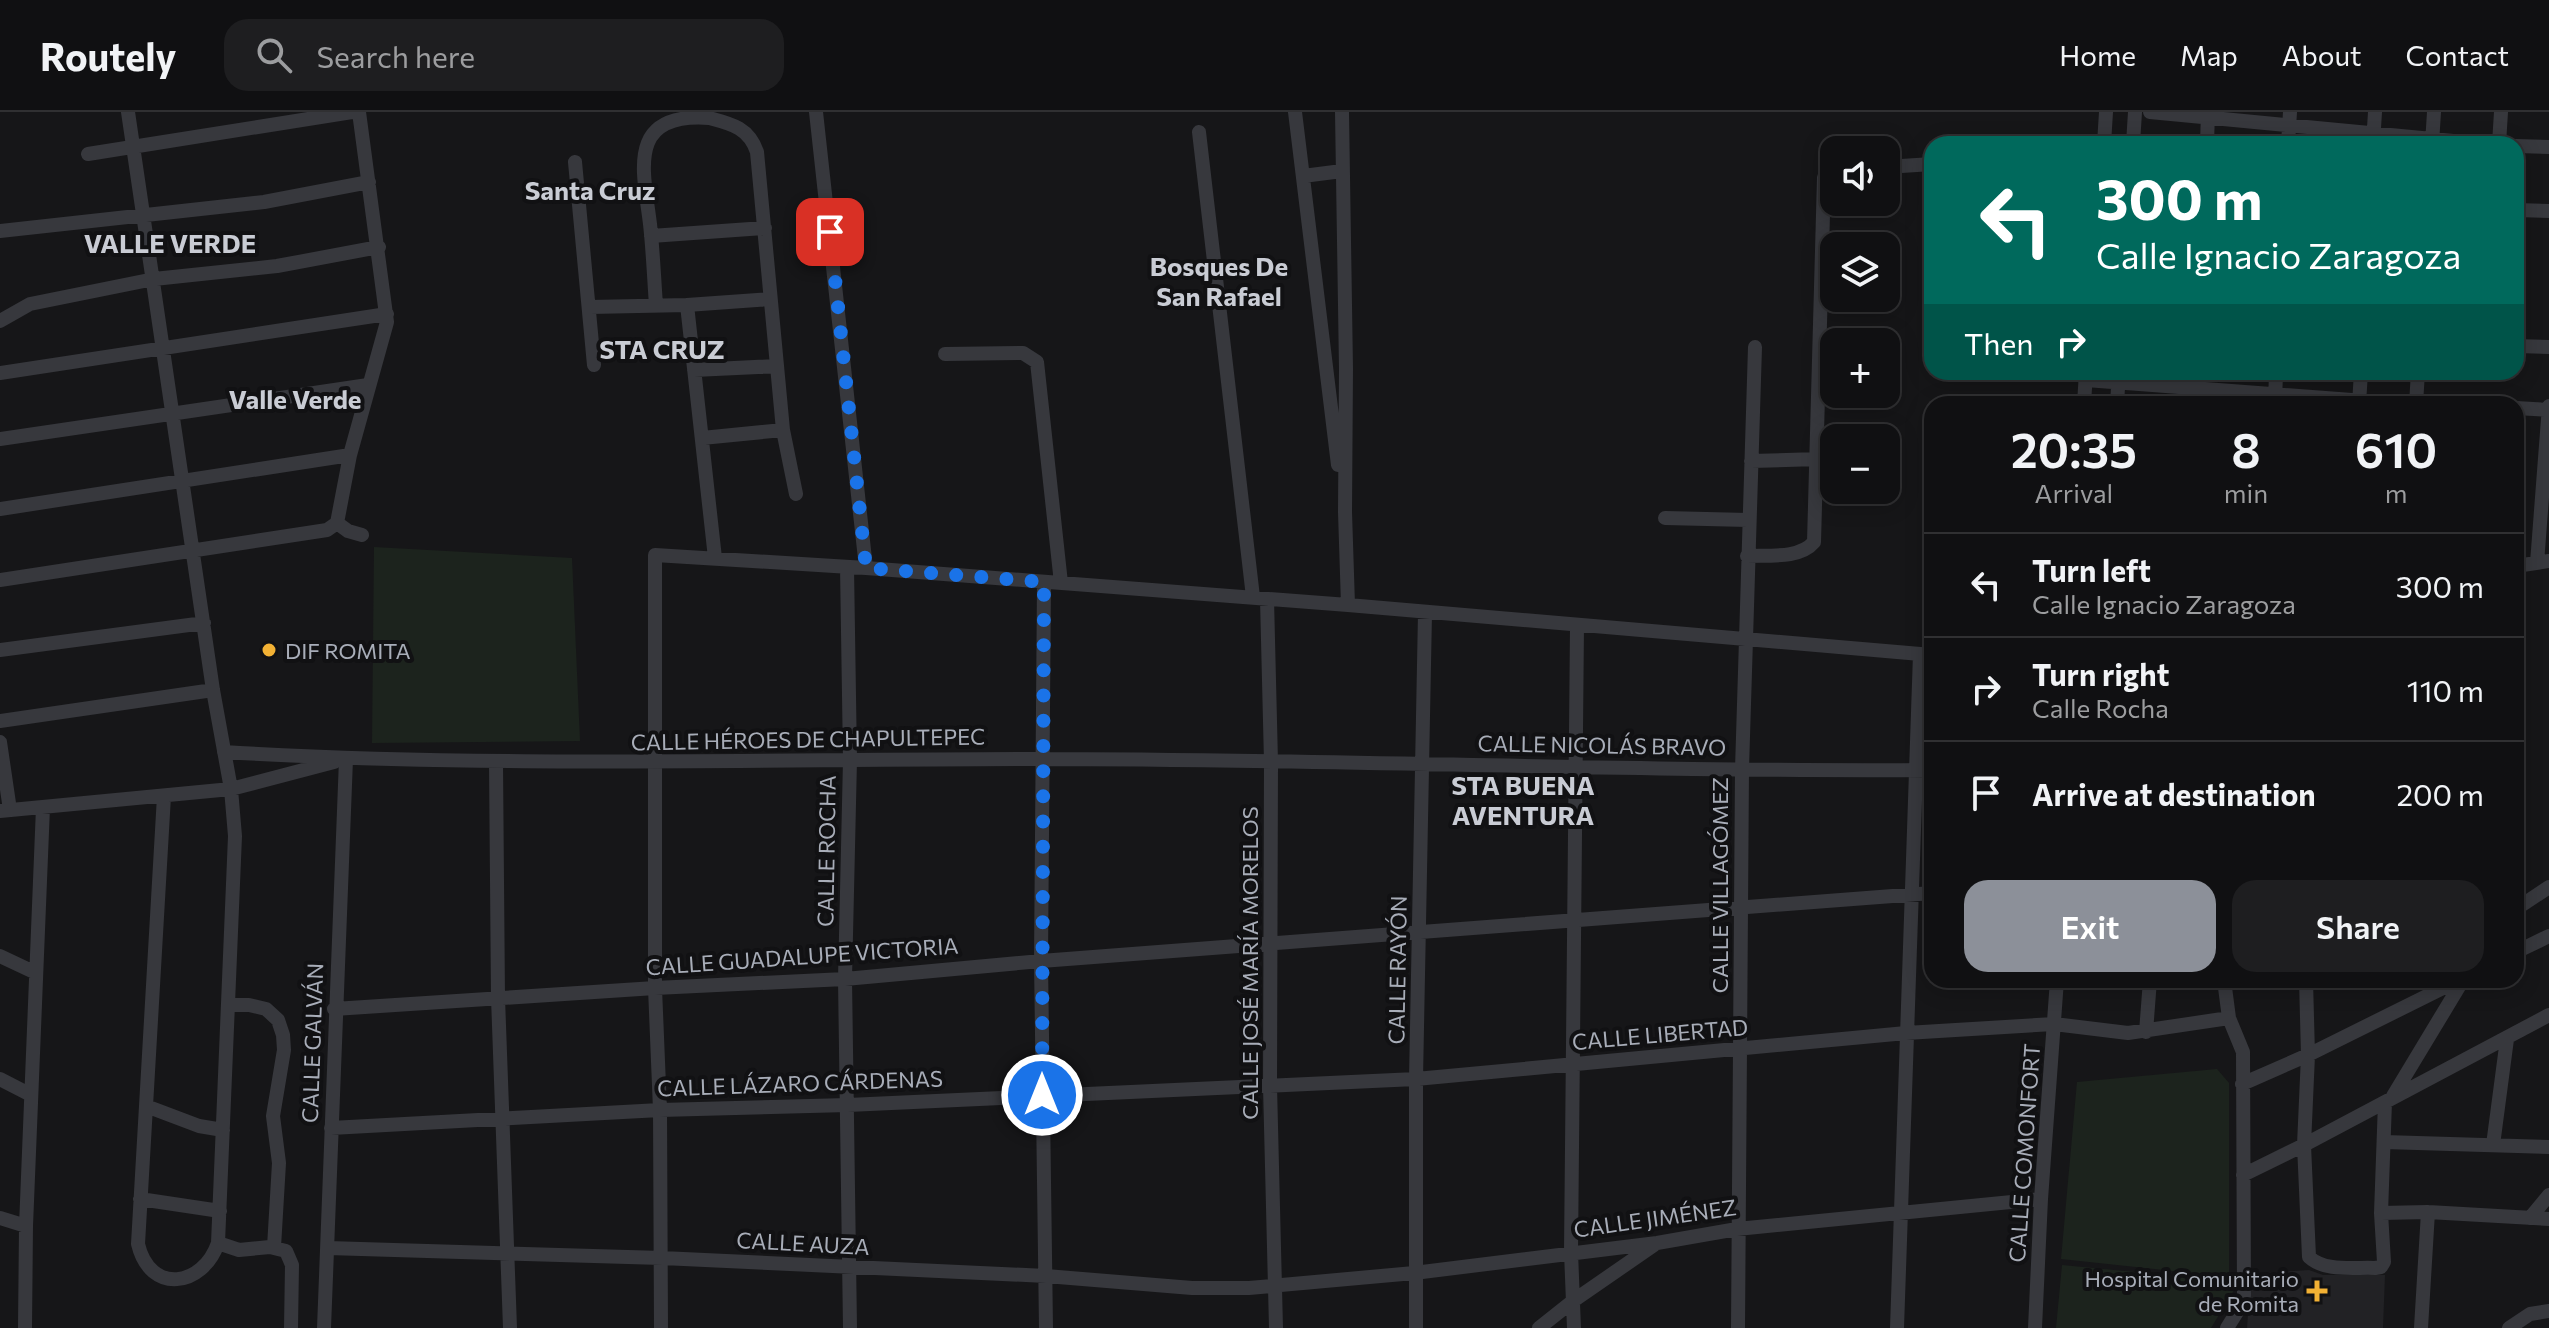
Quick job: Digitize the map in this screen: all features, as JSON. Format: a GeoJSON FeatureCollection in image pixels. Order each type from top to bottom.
{"type":"FeatureCollection","features":[{"type":"Feature","properties":{"kind":"street"},"geometry":{"type":"LineString","coordinates":[[128,112],[213,690],[231,789],[235,836],[218,1243],[204,1267],[191,1276],[176,1280],[162,1278],[150,1271],[142,1260],[138,1244],[164,796]]}},
{"type":"Feature","properties":{"kind":"street"},"geometry":{"type":"LineString","coordinates":[[88,154],[352,112]]}},
{"type":"Feature","properties":{"kind":"street"},"geometry":{"type":"LineString","coordinates":[[0,580],[327,530],[337,523],[350,455],[386,330],[387,314],[359,112]]}},
{"type":"Feature","properties":{"kind":"street"},"geometry":{"type":"LineString","coordinates":[[816,112],[866,568]]}},
{"type":"Feature","properties":{"kind":"street"},"geometry":{"type":"LineString","coordinates":[[1295,112],[1325,372],[1345,512]]}},
{"type":"Feature","properties":{"kind":"street"},"geometry":{"type":"LineString","coordinates":[[1342,112],[1348,605]]}},
{"type":"Feature","properties":{"kind":"street"},"geometry":{"type":"LineString","coordinates":[[2104,136],[2106,112]]}},
{"type":"Feature","properties":{"kind":"street"},"geometry":{"type":"LineString","coordinates":[[2134,136],[2135,112]]}},
{"type":"Feature","properties":{"kind":"street"},"geometry":{"type":"LineString","coordinates":[[2150,112],[2290,118],[2361,136]]}},
{"type":"Feature","properties":{"kind":"street"},"geometry":{"type":"LineString","coordinates":[[2373,136],[2375,112]]}},
{"type":"Feature","properties":{"kind":"street"},"geometry":{"type":"LineString","coordinates":[[2432,136],[2434,112]]}},
{"type":"Feature","properties":{"kind":"street"},"geometry":{"type":"LineString","coordinates":[[2500,136],[2501,112]]}},
{"type":"Feature","properties":{"kind":"street"},"geometry":{"type":"LineString","coordinates":[[656,305],[642,153],[658,120],[665,115],[687,113],[735,125],[753,140],[757,152],[783,430],[796,494]]}},
{"type":"Feature","properties":{"kind":"street"},"geometry":{"type":"LineString","coordinates":[[2207,136],[2208,114]]}},
{"type":"Feature","properties":{"kind":"street","name":"CALLE JOSÉ MARÍA MORELOS"},"geometry":{"type":"LineString","coordinates":[[1199,132],[1260,598],[1271,762],[1270,1086],[1276,1328]]}},
{"type":"Feature","properties":{"kind":"street"},"geometry":{"type":"LineString","coordinates":[[2524,146],[2549,147]]}},
{"type":"Feature","properties":{"kind":"street"},"geometry":{"type":"LineString","coordinates":[[575,162],[594,365]]}},
{"type":"Feature","properties":{"kind":"street"},"geometry":{"type":"LineString","coordinates":[[1900,166],[1924,165]]}},
{"type":"Feature","properties":{"kind":"street"},"geometry":{"type":"LineString","coordinates":[[1303,176],[1342,171]]}},
{"type":"Feature","properties":{"kind":"street"},"geometry":{"type":"LineString","coordinates":[[0,231],[264,202],[369,182]]}},
{"type":"Feature","properties":{"kind":"street"},"geometry":{"type":"LineString","coordinates":[[2524,210],[2549,211]]}},
{"type":"Feature","properties":{"kind":"street"},"geometry":{"type":"LineString","coordinates":[[1747,556],[1795,553],[1808,549],[1814,542],[1823,216]]}},
{"type":"Feature","properties":{"kind":"street"},"geometry":{"type":"LineString","coordinates":[[651,236],[765,228]]}},
{"type":"Feature","properties":{"kind":"street"},"geometry":{"type":"LineString","coordinates":[[0,321],[30,304],[154,279],[277,266],[379,247]]}},
{"type":"Feature","properties":{"kind":"street"},"geometry":{"type":"LineString","coordinates":[[590,307],[770,299]]}},
{"type":"Feature","properties":{"kind":"street"},"geometry":{"type":"LineString","coordinates":[[687,305],[715,558]]}},
{"type":"Feature","properties":{"kind":"street"},"geometry":{"type":"LineString","coordinates":[[0,373],[387,314]]}},
{"type":"Feature","properties":{"kind":"street"},"geometry":{"type":"LineString","coordinates":[[2524,346],[2549,347]]}},
{"type":"Feature","properties":{"kind":"street","name":"CALLE VILLAGÓMEZ"},"geometry":{"type":"LineString","coordinates":[[1738,1328],[1742,769],[1755,347]]}},
{"type":"Feature","properties":{"kind":"street"},"geometry":{"type":"LineString","coordinates":[[945,354],[1023,353],[1037,362],[1061,583]]}},
{"type":"Feature","properties":{"kind":"street"},"geometry":{"type":"LineString","coordinates":[[694,370],[777,366]]}},
{"type":"Feature","properties":{"kind":"street"},"geometry":{"type":"LineString","coordinates":[[1325,372],[1346,369]]}},
{"type":"Feature","properties":{"kind":"street"},"geometry":{"type":"LineString","coordinates":[[2126,380],[2193,396]]}},
{"type":"Feature","properties":{"kind":"street"},"geometry":{"type":"LineString","coordinates":[[0,439],[368,385]]}},
{"type":"Feature","properties":{"kind":"street"},"geometry":{"type":"LineString","coordinates":[[2524,408],[2549,408],[2543,562]]}},
{"type":"Feature","properties":{"kind":"street"},"geometry":{"type":"LineString","coordinates":[[702,438],[783,430]]}},
{"type":"Feature","properties":{"kind":"street"},"geometry":{"type":"LineString","coordinates":[[0,509],[350,455]]}},
{"type":"Feature","properties":{"kind":"street"},"geometry":{"type":"LineString","coordinates":[[1751,461],[1818,459]]}},
{"type":"Feature","properties":{"kind":"street"},"geometry":{"type":"LineString","coordinates":[[1665,518],[1748,520]]}},
{"type":"Feature","properties":{"kind":"street"},"geometry":{"type":"LineString","coordinates":[[337,523],[362,535]]}},
{"type":"Feature","properties":{"kind":"street"},"geometry":{"type":"LineString","coordinates":[[661,1328],[660,1110],[655,988],[655,555],[1260,598],[1924,654]]}},
{"type":"Feature","properties":{"kind":"street","name":"CALLE ROCHA"},"geometry":{"type":"LineString","coordinates":[[847,567],[850,760],[845,979],[850,1328]]}},
{"type":"Feature","properties":{"kind":"street"},"geometry":{"type":"LineString","coordinates":[[1044,582],[1041,961],[1046,1328]]}},
{"type":"Feature","properties":{"kind":"street","name":"CALLE RAYÓN"},"geometry":{"type":"LineString","coordinates":[[1416,1328],[1416,1079],[1425,613]]}},
{"type":"Feature","properties":{"kind":"street"},"geometry":{"type":"LineString","coordinates":[[0,650],[204,623]]}},
{"type":"Feature","properties":{"kind":"street"},"geometry":{"type":"LineString","coordinates":[[1574,1328],[1571,1252],[1577,626]]}},
{"type":"Feature","properties":{"kind":"street"},"geometry":{"type":"LineString","coordinates":[[1897,1328],[1915,770],[1924,675]]}},
{"type":"Feature","properties":{"kind":"street"},"geometry":{"type":"LineString","coordinates":[[0,721],[213,690]]}},
{"type":"Feature","properties":{"kind":"street"},"geometry":{"type":"LineString","coordinates":[[0,742],[5,811],[231,789],[346,759]]}},
{"type":"Feature","properties":{"kind":"street"},"geometry":{"type":"LineString","coordinates":[[224,752],[346,759]]}},
{"type":"Feature","properties":{"kind":"street","name":"CALLE HÉROES DE CHAPULTEPEC"},"geometry":{"type":"LineString","coordinates":[[346,759],[496,763],[1043,759],[1271,762]]}},
{"type":"Feature","properties":{"kind":"street","name":"CALLE GALVÁN"},"geometry":{"type":"LineString","coordinates":[[324,1328],[346,759]]}},
{"type":"Feature","properties":{"kind":"street","name":"CALLE NICOLÁS BRAVO"},"geometry":{"type":"LineString","coordinates":[[1271,762],[1924,770]]}},
{"type":"Feature","properties":{"kind":"street"},"geometry":{"type":"LineString","coordinates":[[496,763],[498,998],[510,1328]]}},
{"type":"Feature","properties":{"kind":"street"},"geometry":{"type":"LineString","coordinates":[[25,1328],[26,1226],[43,807]]}},
{"type":"Feature","properties":{"kind":"street"},"geometry":{"type":"LineString","coordinates":[[2524,904],[2549,887]]}},
{"type":"Feature","properties":{"kind":"street","name":"CALLE GUADALUPE VICTORIA"},"geometry":{"type":"LineString","coordinates":[[334,1009],[845,979],[1041,961],[1924,894]]}},
{"type":"Feature","properties":{"kind":"street"},"geometry":{"type":"LineString","coordinates":[[2524,948],[2549,936]]}},
{"type":"Feature","properties":{"kind":"street"},"geometry":{"type":"LineString","coordinates":[[0,956],[36,973]]}},
{"type":"Feature","properties":{"kind":"street","name":"CALLE COMONFORT"},"geometry":{"type":"LineString","coordinates":[[2035,1328],[2056,988]]}},
{"type":"Feature","properties":{"kind":"street"},"geometry":{"type":"LineString","coordinates":[[2146,1032],[2149,988]]}},
{"type":"Feature","properties":{"kind":"street"},"geometry":{"type":"LineString","coordinates":[[2225,988],[2229,1018],[2243,1052],[2242,1304],[2227,1328]]}},
{"type":"Feature","properties":{"kind":"street"},"geometry":{"type":"LineString","coordinates":[[2306,988],[2308,1055],[2304,1145],[2309,1257],[2316,1263],[2328,1266],[2381,1267],[2384,1262],[2381,1213],[2388,1100],[2456,988]]}},
{"type":"Feature","properties":{"kind":"street"},"geometry":{"type":"LineString","coordinates":[[2242,1084],[2445,988]]}},
{"type":"Feature","properties":{"kind":"street"},"geometry":{"type":"LineString","coordinates":[[228,1005],[266,1009],[278,1020],[283,1035],[284,1050],[273,1116],[279,1163],[274,1247]]}},
{"type":"Feature","properties":{"kind":"street"},"geometry":{"type":"LineString","coordinates":[[2243,1175],[2549,1015]]}},
{"type":"Feature","properties":{"kind":"street","name":"CALLE LIBERTAD"},"geometry":{"type":"LineString","coordinates":[[1270,1086],[1416,1079],[1906,1033],[2054,1024],[2112,1032],[2146,1032],[2229,1018]]}},
{"type":"Feature","properties":{"kind":"street"},"geometry":{"type":"LineString","coordinates":[[2493,1145],[2507,1039]]}},
{"type":"Feature","properties":{"kind":"street"},"geometry":{"type":"LineString","coordinates":[[0,1079],[31,1095]]}},
{"type":"Feature","properties":{"kind":"street","name":"CALLE LÁZARO CÁRDENAS"},"geometry":{"type":"LineString","coordinates":[[331,1128],[660,1110],[1270,1086]]}},
{"type":"Feature","properties":{"kind":"street"},"geometry":{"type":"LineString","coordinates":[[146,1106],[199,1126],[223,1130]]}},
{"type":"Feature","properties":{"kind":"street"},"geometry":{"type":"LineString","coordinates":[[2384,1142],[2549,1147]]}},
{"type":"Feature","properties":{"kind":"street"},"geometry":{"type":"LineString","coordinates":[[2530,1218],[2549,1195]]}},
{"type":"Feature","properties":{"kind":"street"},"geometry":{"type":"LineString","coordinates":[[140,1199],[220,1211]]}},
{"type":"Feature","properties":{"kind":"street","name":"CALLE JIMÉNEZ"},"geometry":{"type":"LineString","coordinates":[[1276,1287],[1657,1243],[1737,1229],[2041,1199]]}},
{"type":"Feature","properties":{"kind":"street"},"geometry":{"type":"LineString","coordinates":[[2381,1213],[2428,1212],[2549,1219]]}},
{"type":"Feature","properties":{"kind":"street"},"geometry":{"type":"LineString","coordinates":[[2421,1328],[2428,1212]]}},
{"type":"Feature","properties":{"kind":"street"},"geometry":{"type":"LineString","coordinates":[[0,1218],[26,1226]]}},
{"type":"Feature","properties":{"kind":"street"},"geometry":{"type":"LineString","coordinates":[[218,1243],[239,1250],[274,1247],[286,1251],[292,1265],[291,1328]]}},
{"type":"Feature","properties":{"kind":"street"},"geometry":{"type":"LineString","coordinates":[[1539,1328],[1657,1243]]}},
{"type":"Feature","properties":{"kind":"street","name":"CALLE AUZA"},"geometry":{"type":"LineString","coordinates":[[328,1248],[662,1258],[1046,1276],[1207,1288],[1276,1287]]}},
{"type":"Feature","properties":{"kind":"street"},"geometry":{"type":"LineString","coordinates":[[2509,1328],[2530,1314],[2549,1311]]}},
{"type":"Feature","properties":{"kind":"shaded area"},"geometry":{"type":"Polygon","coordinates":[[[374,547],[572,558],[580,741],[372,743],[374,547]]]}},
{"type":"Feature","properties":{"kind":"shaded area"},"geometry":{"type":"Polygon","coordinates":[[[2217,1069],[2229,1083],[2229,1277],[2061,1259],[2077,1082],[2217,1069]]]}},
{"type":"Feature","properties":{"kind":"shaded area"},"geometry":{"type":"Polygon","coordinates":[[[2062,1265],[2239,1282],[2211,1328],[2056,1328],[2062,1265]]]}},
{"type":"Feature","properties":{"kind":"shaded area","name":"Hospital Comunitario de Romita"},"geometry":{"type":"Polygon","coordinates":[[[2309,1270],[2323,1275],[2385,1275],[2383,1328],[2247,1328],[2251,1274],[2309,1270]]]}},
{"type":"Feature","properties":{"kind":"place","name":"DIF ROMITA"},"geometry":{"type":"Point","coordinates":[269,650]}},
{"type":"Feature","properties":{"kind":"place","name":"Hospital Comunitario de Romita"},"geometry":{"type":"Point","coordinates":[2317,1291]}},
{"type":"Feature","properties":{"kind":"district","name":"Santa Cruz"},"geometry":{"type":"Point","coordinates":[590,189]}},
{"type":"Feature","properties":{"kind":"district","name":"VALLE VERDE"},"geometry":{"type":"Point","coordinates":[170,242]}},
{"type":"Feature","properties":{"kind":"district","name":"Bosques De San Rafael"},"geometry":{"type":"Point","coordinates":[1219,280]}},
{"type":"Feature","properties":{"kind":"district","name":"STA CRUZ"},"geometry":{"type":"Point","coordinates":[662,348]}},
{"type":"Feature","properties":{"kind":"district","name":"Valle Verde"},"geometry":{"type":"Point","coordinates":[295,398]}},
{"type":"Feature","properties":{"kind":"district","name":"STA BUENA AVENTURA"},"geometry":{"type":"Point","coordinates":[1523,799]}},
{"type":"Feature","properties":{"kind":"route"},"geometry":{"type":"LineString","coordinates":[[830,232],[866,568],[1044,582],[1042,1095]]}}]}
